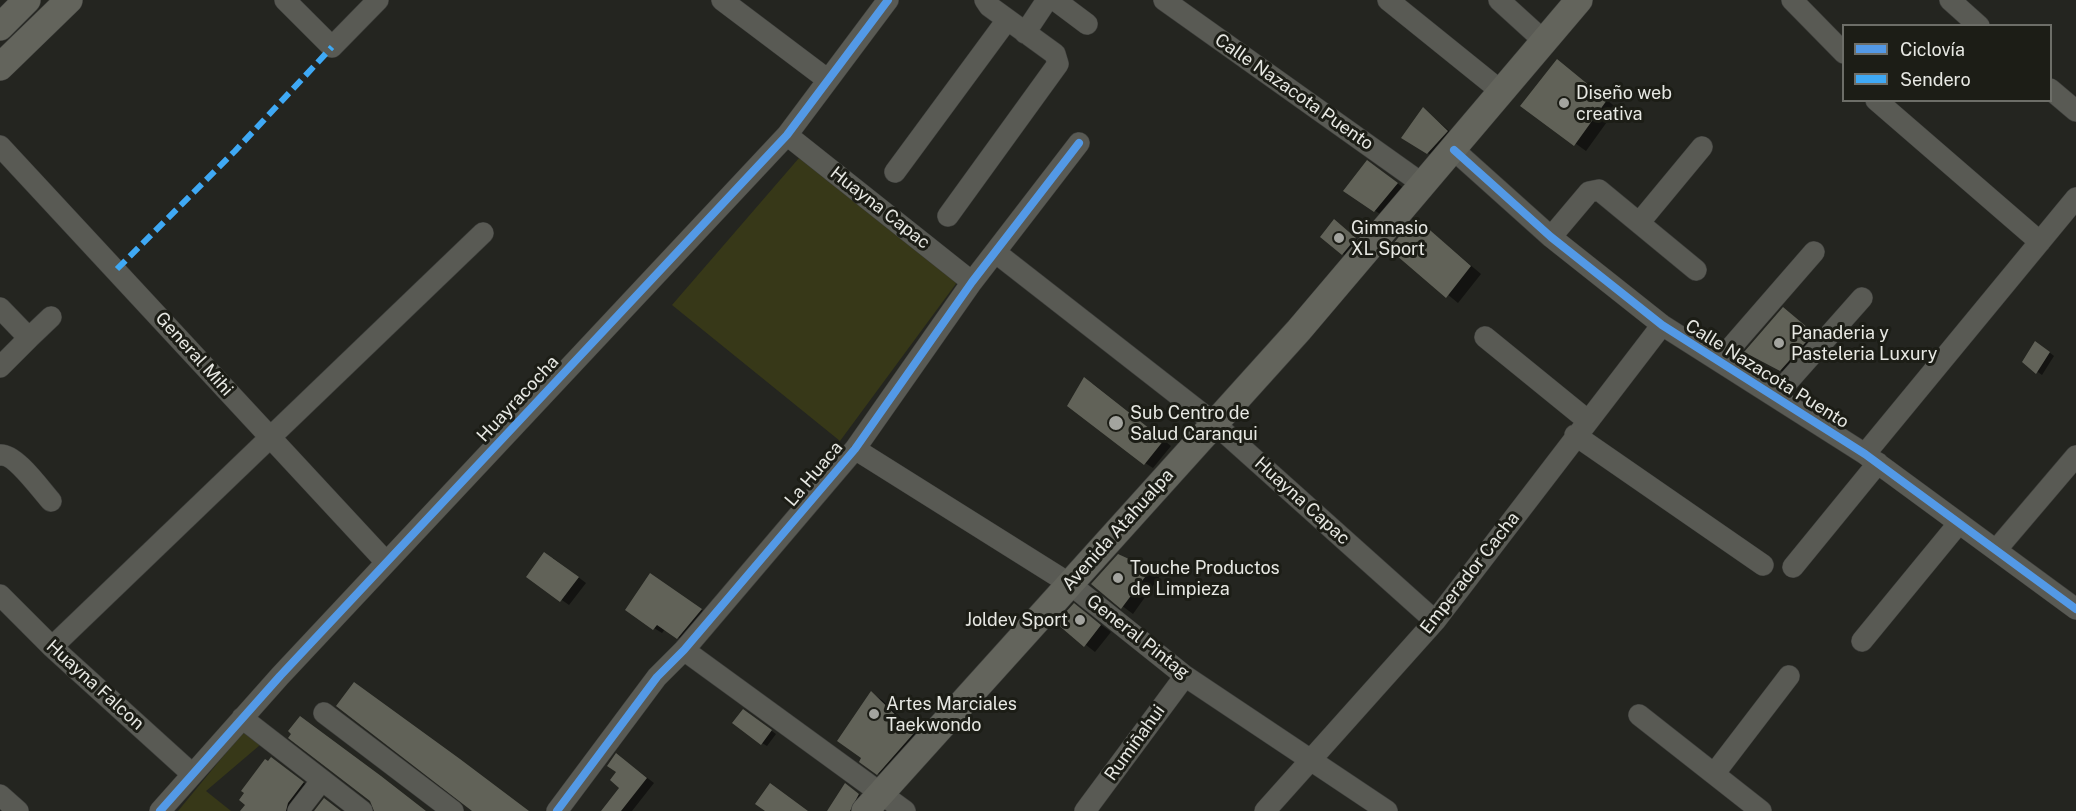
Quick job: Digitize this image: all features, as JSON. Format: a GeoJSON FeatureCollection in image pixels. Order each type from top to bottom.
{"type":"FeatureCollection","features":[{"type":"Feature","properties":{"kind":"main road"},"geometry":{"type":"LineString","coordinates":[[0,27],[27,0]]}},
{"type":"Feature","properties":{"kind":"main road"},"geometry":{"type":"LineString","coordinates":[[0,67],[69,0]]}},
{"type":"Feature","properties":{"kind":"main road","name":"Avenida Atahualpa"},"geometry":{"type":"LineString","coordinates":[[872,803],[1299,330],[1579,0]]}},
{"type":"Feature","properties":{"kind":"street"},"geometry":{"type":"LineString","coordinates":[[285,0],[332,47],[378,0]]}},
{"type":"Feature","properties":{"kind":"street"},"geometry":{"type":"LineString","coordinates":[[722,0],[828,80]]}},
{"type":"Feature","properties":{"kind":"street","name":"Huayracocha"},"geometry":{"type":"LineString","coordinates":[[160,811],[191,773],[386,562],[787,135],[888,0]]}},
{"type":"Feature","properties":{"kind":"street"},"geometry":{"type":"LineString","coordinates":[[948,216],[1058,64],[1054,54],[989,6],[985,0]]}},
{"type":"Feature","properties":{"kind":"street"},"geometry":{"type":"LineString","coordinates":[[1025,33],[1047,0]]}},
{"type":"Feature","properties":{"kind":"street"},"geometry":{"type":"LineString","coordinates":[[1055,0],[1087,24]]}},
{"type":"Feature","properties":{"kind":"street","name":"Calle Nazacota Puento"},"geometry":{"type":"LineString","coordinates":[[1164,0],[1424,185]]}},
{"type":"Feature","properties":{"kind":"street"},"geometry":{"type":"LineString","coordinates":[[1388,0],[1502,92]]}},
{"type":"Feature","properties":{"kind":"street"},"geometry":{"type":"LineString","coordinates":[[1499,0],[1544,41]]}},
{"type":"Feature","properties":{"kind":"street"},"geometry":{"type":"LineString","coordinates":[[1792,0],[1842,51]]}},
{"type":"Feature","properties":{"kind":"street"},"geometry":{"type":"LineString","coordinates":[[1950,0],[1977,24]]}},
{"type":"Feature","properties":{"kind":"street"},"geometry":{"type":"LineString","coordinates":[[895,172],[1007,20]]}},
{"type":"Feature","properties":{"kind":"street"},"geometry":{"type":"LineString","coordinates":[[2052,91],[2076,111]]}},
{"type":"Feature","properties":{"kind":"street"},"geometry":{"type":"LineString","coordinates":[[1878,102],[2040,242]]}},
{"type":"Feature","properties":{"kind":"street","name":"Huayna Capac"},"geometry":{"type":"LineString","coordinates":[[787,135],[972,282]]}},
{"type":"Feature","properties":{"kind":"street","name":"La Huaca"},"geometry":{"type":"LineString","coordinates":[[557,811],[657,676],[684,650],[855,450],[972,282],[1078,143]]}},
{"type":"Feature","properties":{"kind":"street","name":"General Mihi"},"geometry":{"type":"LineString","coordinates":[[0,146],[117,269],[386,562]]}},
{"type":"Feature","properties":{"kind":"street"},"geometry":{"type":"LineString","coordinates":[[1639,223],[1702,147]]}},
{"type":"Feature","properties":{"kind":"street","name":"Calle Nazacota Puento"},"geometry":{"type":"LineString","coordinates":[[1454,150],[1551,237],[1662,325],[1776,395],[1871,459],[2076,609]]}},
{"type":"Feature","properties":{"kind":"street"},"geometry":{"type":"LineString","coordinates":[[1551,237],[1590,192],[1599,190],[1696,270]]}},
{"type":"Feature","properties":{"kind":"street"},"geometry":{"type":"LineString","coordinates":[[1793,567],[1871,459],[2076,198]]}},
{"type":"Feature","properties":{"kind":"street"},"geometry":{"type":"LineString","coordinates":[[52,647],[483,232]]}},
{"type":"Feature","properties":{"kind":"street","name":"Huayna Capac"},"geometry":{"type":"LineString","coordinates":[[995,252],[1214,423],[1435,621]]}},
{"type":"Feature","properties":{"kind":"street"},"geometry":{"type":"LineString","coordinates":[[1720,360],[1815,252]]}},
{"type":"Feature","properties":{"kind":"street"},"geometry":{"type":"LineString","coordinates":[[1776,395],[1862,298]]}},
{"type":"Feature","properties":{"kind":"street"},"geometry":{"type":"LineString","coordinates":[[0,308],[29,339]]}},
{"type":"Feature","properties":{"kind":"street"},"geometry":{"type":"LineString","coordinates":[[0,367],[51,317]]}},
{"type":"Feature","properties":{"kind":"street","name":"Emperador Cacha"},"geometry":{"type":"LineString","coordinates":[[1265,811],[1309,759],[1435,621],[1581,427],[1662,325]]}},
{"type":"Feature","properties":{"kind":"street"},"geometry":{"type":"LineString","coordinates":[[1485,337],[1581,427],[1763,565]]}},
{"type":"Feature","properties":{"kind":"street","name":"General Pintag"},"geometry":{"type":"LineString","coordinates":[[855,450],[1070,584],[1185,676],[1387,811]]}},
{"type":"Feature","properties":{"kind":"street"},"geometry":{"type":"LineString","coordinates":[[0,455],[5,454],[14,459],[51,501]]}},
{"type":"Feature","properties":{"kind":"street"},"geometry":{"type":"LineString","coordinates":[[1996,550],[2076,456]]}},
{"type":"Feature","properties":{"kind":"street"},"geometry":{"type":"LineString","coordinates":[[1862,641],[1959,523]]}},
{"type":"Feature","properties":{"kind":"street","name":"Huayna Falcon"},"geometry":{"type":"LineString","coordinates":[[0,595],[52,647],[191,773]]}},
{"type":"Feature","properties":{"kind":"street"},"geometry":{"type":"LineString","coordinates":[[684,650],[872,803],[905,811]]}},
{"type":"Feature","properties":{"kind":"street","name":"Rumiñahui"},"geometry":{"type":"LineString","coordinates":[[1084,811],[1185,676]]}},
{"type":"Feature","properties":{"kind":"street"},"geometry":{"type":"LineString","coordinates":[[1714,774],[1789,676]]}},
{"type":"Feature","properties":{"kind":"street"},"geometry":{"type":"LineString","coordinates":[[324,713],[453,811]]}},
{"type":"Feature","properties":{"kind":"street"},"geometry":{"type":"LineString","coordinates":[[1639,715],[1761,811]]}},
{"type":"Feature","properties":{"kind":"street"},"geometry":{"type":"LineString","coordinates":[[242,718],[362,811]]}},
{"type":"Feature","properties":{"kind":"street"},"geometry":{"type":"LineString","coordinates":[[298,811],[322,780]]}},
{"type":"Feature","properties":{"kind":"street"},"geometry":{"type":"LineString","coordinates":[[0,795],[18,811]]}},
{"type":"Feature","properties":{"kind":"green space"},"geometry":{"type":"Polygon","coordinates":[[[799,158],[958,281],[840,441],[672,305],[799,158]]]}},
{"type":"Feature","properties":{"kind":"green space"},"geometry":{"type":"Polygon","coordinates":[[[244,731],[260,745],[206,791],[231,811],[178,811],[244,731]]]}},
{"type":"Feature","properties":{"kind":"building","name":"Diseño web creativa"},"geometry":{"type":"Polygon","coordinates":[[[1557,59],[1607,100],[1574,146],[1520,106],[1557,59]]]}},
{"type":"Feature","properties":{"kind":"building"},"geometry":{"type":"Polygon","coordinates":[[[1423,107],[1448,131],[1427,154],[1401,138],[1423,107]]]}},
{"type":"Feature","properties":{"kind":"building"},"geometry":{"type":"Polygon","coordinates":[[[1367,160],[1398,183],[1374,212],[1343,191],[1367,160]]]}},
{"type":"Feature","properties":{"kind":"building"},"geometry":{"type":"Polygon","coordinates":[[[1415,217],[1471,266],[1446,298],[1389,249],[1415,217]]]}},
{"type":"Feature","properties":{"kind":"building","name":"Gimnasio XL Sport"},"geometry":{"type":"Polygon","coordinates":[[[1334,219],[1356,238],[1342,255],[1320,237],[1334,219]]]}},
{"type":"Feature","properties":{"kind":"building","name":"Panaderia y Pasteleria Luxury"},"geometry":{"type":"Polygon","coordinates":[[[1783,307],[1814,333],[1780,371],[1744,352],[1783,307]]]}},
{"type":"Feature","properties":{"kind":"building"},"geometry":{"type":"Polygon","coordinates":[[[2035,341],[2050,352],[2036,374],[2022,362],[2035,341]]]}},
{"type":"Feature","properties":{"kind":"building","name":"Sub Centro de Salud Caranqui"},"geometry":{"type":"Polygon","coordinates":[[[1084,377],[1164,440],[1144,465],[1067,406],[1084,377]]]}},
{"type":"Feature","properties":{"kind":"building"},"geometry":{"type":"Polygon","coordinates":[[[544,552],[579,577],[560,602],[526,577],[544,552]]]}},
{"type":"Feature","properties":{"kind":"building","name":"Touche Productos de Limpieza"},"geometry":{"type":"Polygon","coordinates":[[[1118,554],[1151,569],[1121,609],[1091,584],[1118,554]]]}},
{"type":"Feature","properties":{"kind":"building"},"geometry":{"type":"Polygon","coordinates":[[[650,573],[702,609],[677,639],[657,625],[653,630],[625,610],[650,573]]]}},
{"type":"Feature","properties":{"kind":"building","name":"Joldev Sport"},"geometry":{"type":"Polygon","coordinates":[[[1074,603],[1101,625],[1084,647],[1056,623],[1074,603]]]}},
{"type":"Feature","properties":{"kind":"building"},"geometry":{"type":"Polygon","coordinates":[[[354,682],[529,811],[472,811],[336,706],[354,682]]]}},
{"type":"Feature","properties":{"kind":"building","name":"Artes Marciales Taekwondo"},"geometry":{"type":"Polygon","coordinates":[[[871,691],[914,733],[877,775],[859,762],[861,758],[837,741],[871,691]]]}},
{"type":"Feature","properties":{"kind":"building"},"geometry":{"type":"Polygon","coordinates":[[[743,709],[772,730],[761,745],[732,723],[743,709]]]}},
{"type":"Feature","properties":{"kind":"building"},"geometry":{"type":"Polygon","coordinates":[[[300,716],[426,811],[374,811],[370,801],[288,738],[291,734],[288,731],[300,716]]]}},
{"type":"Feature","properties":{"kind":"building"},"geometry":{"type":"Polygon","coordinates":[[[616,753],[647,778],[621,811],[601,811],[619,788],[610,780],[616,772],[607,766],[616,753]]]}},
{"type":"Feature","properties":{"kind":"building"},"geometry":{"type":"Polygon","coordinates":[[[271,757],[304,782],[288,803],[286,811],[240,811],[245,805],[239,800],[244,793],[241,791],[265,759],[268,761],[271,757]]]}},
{"type":"Feature","properties":{"kind":"building"},"geometry":{"type":"Polygon","coordinates":[[[770,783],[808,811],[765,811],[755,804],[770,783]]]}},
{"type":"Feature","properties":{"kind":"building"},"geometry":{"type":"Polygon","coordinates":[[[845,783],[859,794],[850,811],[827,811],[845,783]]]}},
{"type":"Feature","properties":{"kind":"building"},"geometry":{"type":"Polygon","coordinates":[[[324,798],[341,811],[314,811],[324,798]]]}},
{"type":"Feature","properties":{"kind":"marked path"},"geometry":{"type":"LineString","coordinates":[[117,269],[235,151],[332,47]]}},
{"type":"Feature","properties":{"kind":"cycle path"},"geometry":{"type":"LineString","coordinates":[[160,811],[280,676],[787,135],[888,0]]}},
{"type":"Feature","properties":{"kind":"cycle path"},"geometry":{"type":"LineString","coordinates":[[557,811],[657,677],[684,650],[855,449],[972,282],[1079,143]]}},
{"type":"Feature","properties":{"kind":"cycle path"},"geometry":{"type":"LineString","coordinates":[[1454,150],[1551,237],[1662,325],[1865,454],[2076,609]]}},
{"type":"Feature","properties":{"kind":"place","name":"Diseño web creativa"},"geometry":{"type":"Point","coordinates":[1564,103]}},
{"type":"Feature","properties":{"kind":"place","name":"Gimnasio XL Sport"},"geometry":{"type":"Point","coordinates":[1339,238]}},
{"type":"Feature","properties":{"kind":"place","name":"Panaderia y Pasteleria Luxury"},"geometry":{"type":"Point","coordinates":[1779,343]}},
{"type":"Feature","properties":{"kind":"place","name":"Sub Centro de Salud Caranqui"},"geometry":{"type":"Point","coordinates":[1116,423]}},
{"type":"Feature","properties":{"kind":"place","name":"Touche Productos de Limpieza"},"geometry":{"type":"Point","coordinates":[1118,578]}},
{"type":"Feature","properties":{"kind":"place","name":"Joldev Sport"},"geometry":{"type":"Point","coordinates":[1080,620]}},
{"type":"Feature","properties":{"kind":"place","name":"Artes Marciales Taekwondo"},"geometry":{"type":"Point","coordinates":[874,714]}}]}
